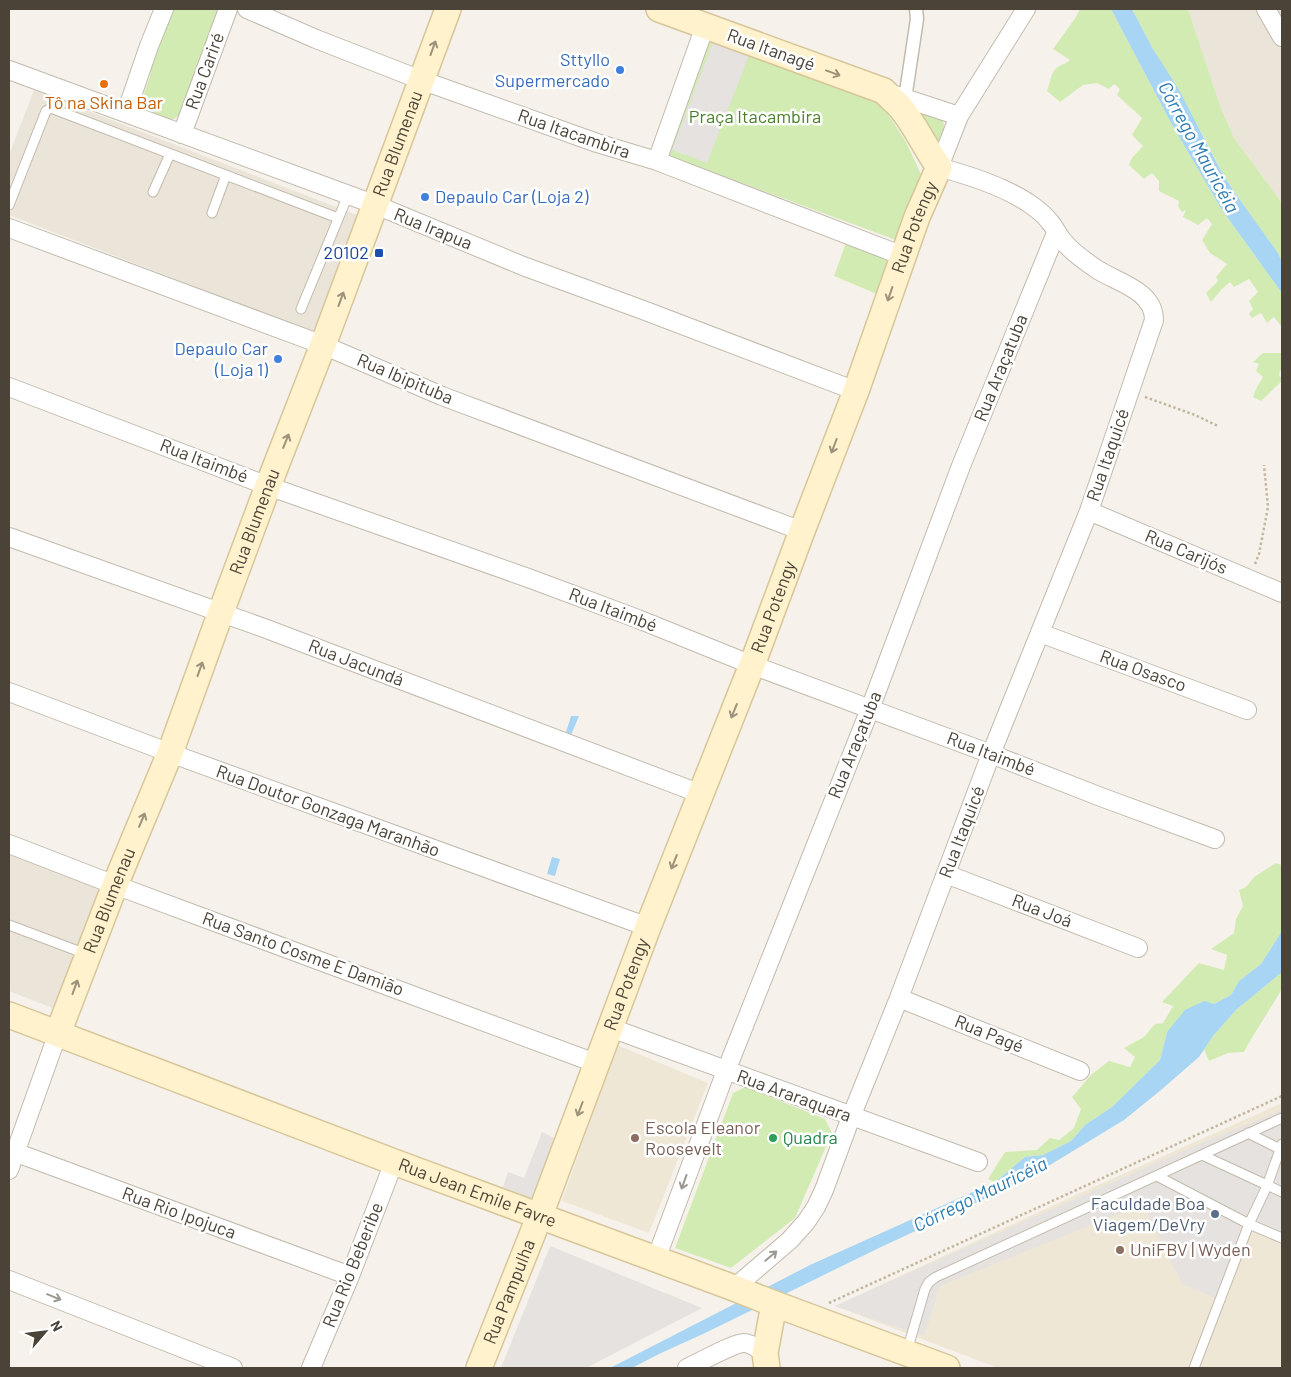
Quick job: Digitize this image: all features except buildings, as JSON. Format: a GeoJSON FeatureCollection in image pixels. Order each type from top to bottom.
{"type":"FeatureCollection","features":[{"type":"Feature","properties":{"kind":"main road","name":"Rua Blumenau"},"geometry":{"type":"LineString","coordinates":[[58,1033],[83,952],[115,885],[170,753],[220,612],[324,345],[448,9]]}},
{"type":"Feature","properties":{"kind":"main road","name":"Rua Itanagé"},"geometry":{"type":"LineString","coordinates":[[659,9],[894,95],[928,153],[939,167]]}},
{"type":"Feature","properties":{"kind":"main road","name":"Rua Potengy"},"geometry":{"type":"LineString","coordinates":[[540,1215],[648,927],[752,666],[856,391],[917,217],[939,167]]}},
{"type":"Feature","properties":{"kind":"main road","name":"Rua Jean Emile Favre"},"geometry":{"type":"LineString","coordinates":[[9,1015],[394,1162],[947,1368]]}},
{"type":"Feature","properties":{"kind":"main road","name":"Rua Pampulha"},"geometry":{"type":"LineString","coordinates":[[478,1368],[540,1215]]}},
{"type":"Feature","properties":{"kind":"main road"},"geometry":{"type":"LineString","coordinates":[[766,1301],[766,1361]]}},
{"type":"Feature","properties":{"kind":"street"},"geometry":{"type":"LineString","coordinates":[[126,113],[164,9]]}},
{"type":"Feature","properties":{"kind":"street","name":"Rua Cariré"},"geometry":{"type":"LineString","coordinates":[[182,134],[228,9]]}},
{"type":"Feature","properties":{"kind":"street","name":"Rua Itacambira"},"geometry":{"type":"LineString","coordinates":[[247,9],[316,39],[422,80],[597,144],[657,161],[903,256]]}},
{"type":"Feature","properties":{"kind":"street"},"geometry":{"type":"LineString","coordinates":[[894,95],[917,19],[916,9]]}},
{"type":"Feature","properties":{"kind":"street","name":"Rua Potengy"},"geometry":{"type":"LineString","coordinates":[[939,167],[959,116],[1026,9]]}},
{"type":"Feature","properties":{"kind":"street"},"geometry":{"type":"LineString","coordinates":[[1266,9],[1282,37]]}},
{"type":"Feature","properties":{"kind":"street"},"geometry":{"type":"LineString","coordinates":[[657,161],[705,26]]}},
{"type":"Feature","properties":{"kind":"street","name":"Rua Irapua"},"geometry":{"type":"LineString","coordinates":[[9,70],[376,205],[523,266],[856,391]]}},
{"type":"Feature","properties":{"kind":"street","name":"Rua Itanagé"},"geometry":{"type":"LineString","coordinates":[[894,95],[959,116]]}},
{"type":"Feature","properties":{"kind":"street"},"geometry":{"type":"LineString","coordinates":[[939,167],[989,183],[1028,203],[1044,214],[1056,233]]}},
{"type":"Feature","properties":{"kind":"street","name":"Rua Ibipituba"},"geometry":{"type":"LineString","coordinates":[[9,228],[324,345],[442,396],[802,531]]}},
{"type":"Feature","properties":{"kind":"street","name":"Rua Itaquicé"},"geometry":{"type":"LineString","coordinates":[[734,1288],[790,1240],[806,1222],[824,1190],[850,1117],[899,998],[991,754],[1089,511],[1154,320],[1154,312],[1146,298],[1098,270],[1071,250],[1056,233]]}},
{"type":"Feature","properties":{"kind":"street","name":"Rua Araçatuba"},"geometry":{"type":"LineString","coordinates":[[656,1259],[726,1071],[870,709],[961,466],[1056,233]]}},
{"type":"Feature","properties":{"kind":"street","name":"Rua Itaimbé"},"geometry":{"type":"LineString","coordinates":[[9,387],[268,486],[638,619],[752,666],[1214,839]]}},
{"type":"Feature","properties":{"kind":"street","name":"Rua Carijós"},"geometry":{"type":"LineString","coordinates":[[1089,511],[1282,593]]}},
{"type":"Feature","properties":{"kind":"street","name":"Rua Jacundá"},"geometry":{"type":"LineString","coordinates":[[9,538],[220,612],[701,794]]}},
{"type":"Feature","properties":{"kind":"street","name":"Rua Osasco"},"geometry":{"type":"LineString","coordinates":[[1040,633],[1247,710]]}},
{"type":"Feature","properties":{"kind":"street","name":"Rua Doutor Gonzaga Maranhão"},"geometry":{"type":"LineString","coordinates":[[9,692],[170,753],[648,927]]}},
{"type":"Feature","properties":{"kind":"street","name":"Rua Santo Cosme E Damião"},"geometry":{"type":"LineString","coordinates":[[9,844],[598,1064]]}},
{"type":"Feature","properties":{"kind":"street","name":"Rua Joá"},"geometry":{"type":"LineString","coordinates":[[946,874],[1138,948]]}},
{"type":"Feature","properties":{"kind":"street","name":"Rua Pagé"},"geometry":{"type":"LineString","coordinates":[[899,998],[1080,1071]]}},
{"type":"Feature","properties":{"kind":"street","name":"Rua Araraquara"},"geometry":{"type":"LineString","coordinates":[[611,1028],[850,1117],[978,1162]]}},
{"type":"Feature","properties":{"kind":"street"},"geometry":{"type":"LineString","coordinates":[[9,1170],[12,1151],[58,1033]]}},
{"type":"Feature","properties":{"kind":"street","name":"Rua Rio Ipojuca"},"geometry":{"type":"LineString","coordinates":[[12,1151],[350,1276]]}},
{"type":"Feature","properties":{"kind":"street","name":"Rua Rio Beberibe"},"geometry":{"type":"LineString","coordinates":[[311,1368],[350,1276],[394,1162]]}},
{"type":"Feature","properties":{"kind":"street"},"geometry":{"type":"LineString","coordinates":[[9,1280],[233,1368]]}},
{"type":"Feature","properties":{"kind":"street"},"geometry":{"type":"LineString","coordinates":[[687,1368],[743,1343],[750,1344],[766,1361]]}},
{"type":"Feature","properties":{"kind":"lane"},"geometry":{"type":"LineString","coordinates":[[9,205],[46,111],[52,108],[338,218]]}},
{"type":"Feature","properties":{"kind":"lane"},"geometry":{"type":"LineString","coordinates":[[153,192],[170,154]]}},
{"type":"Feature","properties":{"kind":"lane"},"geometry":{"type":"LineString","coordinates":[[212,213],[226,175]]}},
{"type":"Feature","properties":{"kind":"lane"},"geometry":{"type":"LineString","coordinates":[[301,309],[348,195]]}},
{"type":"Feature","properties":{"kind":"lane"},"geometry":{"type":"LineString","coordinates":[[9,925],[83,952]]}},
{"type":"Feature","properties":{"kind":"lane"},"geometry":{"type":"LineString","coordinates":[[906,1354],[925,1290],[932,1279],[1282,1118]]}},
{"type":"Feature","properties":{"kind":"lane"},"geometry":{"type":"LineString","coordinates":[[1194,1368],[1249,1224],[1267,1186],[1282,1147],[1248,1132]]}},
{"type":"Feature","properties":{"kind":"lane"},"geometry":{"type":"LineString","coordinates":[[1202,1155],[1282,1192]]}},
{"type":"Feature","properties":{"kind":"lane"},"geometry":{"type":"LineString","coordinates":[[1157,1176],[1249,1224],[1282,1238]]}},
{"type":"Feature","properties":{"kind":"path"},"geometry":{"type":"LineString","coordinates":[[1130,391],[1195,415],[1218,426]]}},
{"type":"Feature","properties":{"kind":"path"},"geometry":{"type":"LineString","coordinates":[[1249,579],[1259,554],[1268,507],[1264,465]]}},
{"type":"Feature","properties":{"kind":"path"},"geometry":{"type":"LineString","coordinates":[[803,1314],[1282,1096]]}},
{"type":"Feature","properties":{"kind":"shaded area"},"geometry":{"type":"Polygon","coordinates":[[[1188,9],[1282,9],[1282,203],[1234,138],[1220,106],[1188,9]]]}},
{"type":"Feature","properties":{"kind":"shaded area"},"geometry":{"type":"Polygon","coordinates":[[[716,34],[752,48],[707,163],[672,150],[716,34]]]}},
{"type":"Feature","properties":{"kind":"shaded area"},"geometry":{"type":"Polygon","coordinates":[[[34,90],[362,217],[316,333],[9,215],[9,155],[34,90]]]}},
{"type":"Feature","properties":{"kind":"shaded area"},"geometry":{"type":"Polygon","coordinates":[[[9,852],[103,888],[55,1009],[9,991],[9,852]]]}},
{"type":"Feature","properties":{"kind":"shaded area","name":"Escola Eleanor Roosevelt"},"geometry":{"type":"Polygon","coordinates":[[[617,1045],[708,1083],[649,1233],[562,1201],[617,1045]]]}},
{"type":"Feature","properties":{"kind":"shaded area","name":"UniFBV | Wyden"},"geometry":{"type":"Polygon","coordinates":[[[1282,1103],[1282,1368],[998,1368],[835,1306],[1078,1194],[1282,1103]]]}},
{"type":"Feature","properties":{"kind":"shaded area","name":"Faculdade Boa Viagem/DeVry"},"geometry":{"type":"Polygon","coordinates":[[[1282,1110],[1282,1235],[1252,1224],[1216,1298],[1182,1284],[1143,1204],[940,1286],[924,1336],[835,1306],[1194,1146],[1282,1110]]]}},
{"type":"Feature","properties":{"kind":"shaded area"},"geometry":{"type":"Polygon","coordinates":[[[542,1132],[560,1141],[539,1201],[503,1187],[508,1172],[524,1178],[542,1132]]]}},
{"type":"Feature","properties":{"kind":"shaded area"},"geometry":{"type":"Polygon","coordinates":[[[550,1246],[702,1308],[586,1368],[501,1368],[550,1246]]]}},
{"type":"Feature","properties":{"kind":"green space"},"geometry":{"type":"Polygon","coordinates":[[[170,9],[226,9],[180,115],[175,119],[169,120],[146,108],[141,102],[150,76],[153,58],[170,9]]]}},
{"type":"Feature","properties":{"kind":"green space"},"geometry":{"type":"Polygon","coordinates":[[[1080,9],[1111,9],[1171,123],[1222,210],[1282,293],[1282,327],[1274,317],[1267,323],[1261,313],[1252,318],[1249,314],[1253,309],[1249,301],[1258,292],[1249,279],[1234,287],[1230,282],[1211,302],[1206,293],[1218,281],[1216,277],[1227,264],[1210,253],[1202,240],[1212,224],[1207,218],[1198,225],[1183,217],[1186,210],[1182,212],[1178,206],[1179,201],[1159,191],[1159,181],[1152,173],[1144,179],[1129,165],[1132,158],[1143,146],[1132,135],[1142,118],[1117,95],[1120,89],[1114,84],[1109,89],[1097,83],[1083,85],[1060,102],[1047,91],[1054,71],[1070,60],[1053,49],[1080,9]]]}},
{"type":"Feature","properties":{"kind":"green space"},"geometry":{"type":"Polygon","coordinates":[[[1132,9],[1188,9],[1220,106],[1234,138],[1282,203],[1282,262],[1278,253],[1221,171],[1132,9]]]}},
{"type":"Feature","properties":{"kind":"green space","name":"Praça Itacambira"},"geometry":{"type":"Polygon","coordinates":[[[710,28],[868,95],[886,111],[906,142],[925,183],[896,240],[669,156],[665,146],[710,28]]]}},
{"type":"Feature","properties":{"kind":"green space"},"geometry":{"type":"Polygon","coordinates":[[[905,109],[938,114],[943,121],[945,130],[936,159],[905,109]]]}},
{"type":"Feature","properties":{"kind":"green space"},"geometry":{"type":"Polygon","coordinates":[[[847,240],[893,260],[877,294],[834,276],[847,240]]]}},
{"type":"Feature","properties":{"kind":"green space"},"geometry":{"type":"Polygon","coordinates":[[[1263,353],[1282,353],[1282,372],[1280,370],[1279,375],[1282,381],[1261,401],[1253,397],[1263,377],[1256,371],[1259,364],[1253,362],[1263,353]]]}},
{"type":"Feature","properties":{"kind":"green space"},"geometry":{"type":"Polygon","coordinates":[[[1276,863],[1282,865],[1282,931],[1261,964],[1239,981],[1231,995],[1167,1032],[1160,1060],[1112,1107],[1085,1125],[1071,1141],[1043,1155],[1025,1157],[995,1182],[988,1179],[1005,1152],[1037,1150],[1050,1138],[1059,1140],[1074,1128],[1081,1109],[1072,1097],[1092,1074],[1109,1061],[1130,1067],[1135,1057],[1124,1048],[1144,1037],[1155,1024],[1163,1023],[1173,1006],[1162,1002],[1199,963],[1224,970],[1227,955],[1211,949],[1234,933],[1236,919],[1243,906],[1239,890],[1246,887],[1254,877],[1276,863]]]}},
{"type":"Feature","properties":{"kind":"green space"},"geometry":{"type":"Polygon","coordinates":[[[1282,972],[1282,989],[1244,1052],[1228,1053],[1209,1061],[1204,1049],[1213,1036],[1236,1010],[1282,972]]]}},
{"type":"Feature","properties":{"kind":"green space"},"geometry":{"type":"Polygon","coordinates":[[[745,1087],[825,1119],[832,1133],[795,1218],[731,1268],[675,1248],[733,1093],[745,1087]]]}},
{"type":"Feature","properties":{"kind":"water","name":"Córrego Mauricéia"},"geometry":{"type":"Polygon","coordinates":[[[1111,9],[1132,9],[1153,49],[1178,88],[1221,171],[1278,253],[1282,262],[1282,293],[1222,210],[1171,123],[1111,9]]]}},
{"type":"Feature","properties":{"kind":"water"},"geometry":{"type":"Polygon","coordinates":[[[571,716],[579,716],[571,735],[566,732],[571,716]]]}},
{"type":"Feature","properties":{"kind":"water"},"geometry":{"type":"Polygon","coordinates":[[[552,857],[560,859],[555,876],[547,874],[552,857]]]}},
{"type":"Feature","properties":{"kind":"water","name":"Córrego Mauricéia"},"geometry":{"type":"Polygon","coordinates":[[[1282,931],[1282,972],[1236,1010],[1213,1036],[1199,1057],[1124,1120],[1027,1179],[881,1247],[632,1368],[610,1368],[810,1265],[995,1182],[1025,1157],[1043,1155],[1071,1141],[1085,1125],[1112,1107],[1160,1060],[1167,1032],[1185,1010],[1204,1001],[1214,1004],[1231,995],[1239,981],[1261,964],[1282,931]]]}},
{"type":"Feature","properties":{"kind":"place","name":"Sttyllo Supermercado"},"geometry":{"type":"Point","coordinates":[620,70]}},
{"type":"Feature","properties":{"kind":"place","name":"Tô na Skina Bar"},"geometry":{"type":"Point","coordinates":[104,84]}},
{"type":"Feature","properties":{"kind":"place","name":"Depaulo Car (Loja 2)"},"geometry":{"type":"Point","coordinates":[425,197]}},
{"type":"Feature","properties":{"kind":"place","name":"20102"},"geometry":{"type":"Point","coordinates":[379,253]}},
{"type":"Feature","properties":{"kind":"place","name":"Depaulo Car (Loja 1)"},"geometry":{"type":"Point","coordinates":[278,359]}},
{"type":"Feature","properties":{"kind":"place","name":"Escola Eleanor Roosevelt"},"geometry":{"type":"Point","coordinates":[635,1138]}},
{"type":"Feature","properties":{"kind":"place","name":"Quadra"},"geometry":{"type":"Point","coordinates":[773,1138]}},
{"type":"Feature","properties":{"kind":"place","name":"Faculdade Boa Viagem/DeVry"},"geometry":{"type":"Point","coordinates":[1215,1214]}},
{"type":"Feature","properties":{"kind":"place","name":"UniFBV | Wyden"},"geometry":{"type":"Point","coordinates":[1120,1250]}}]}
